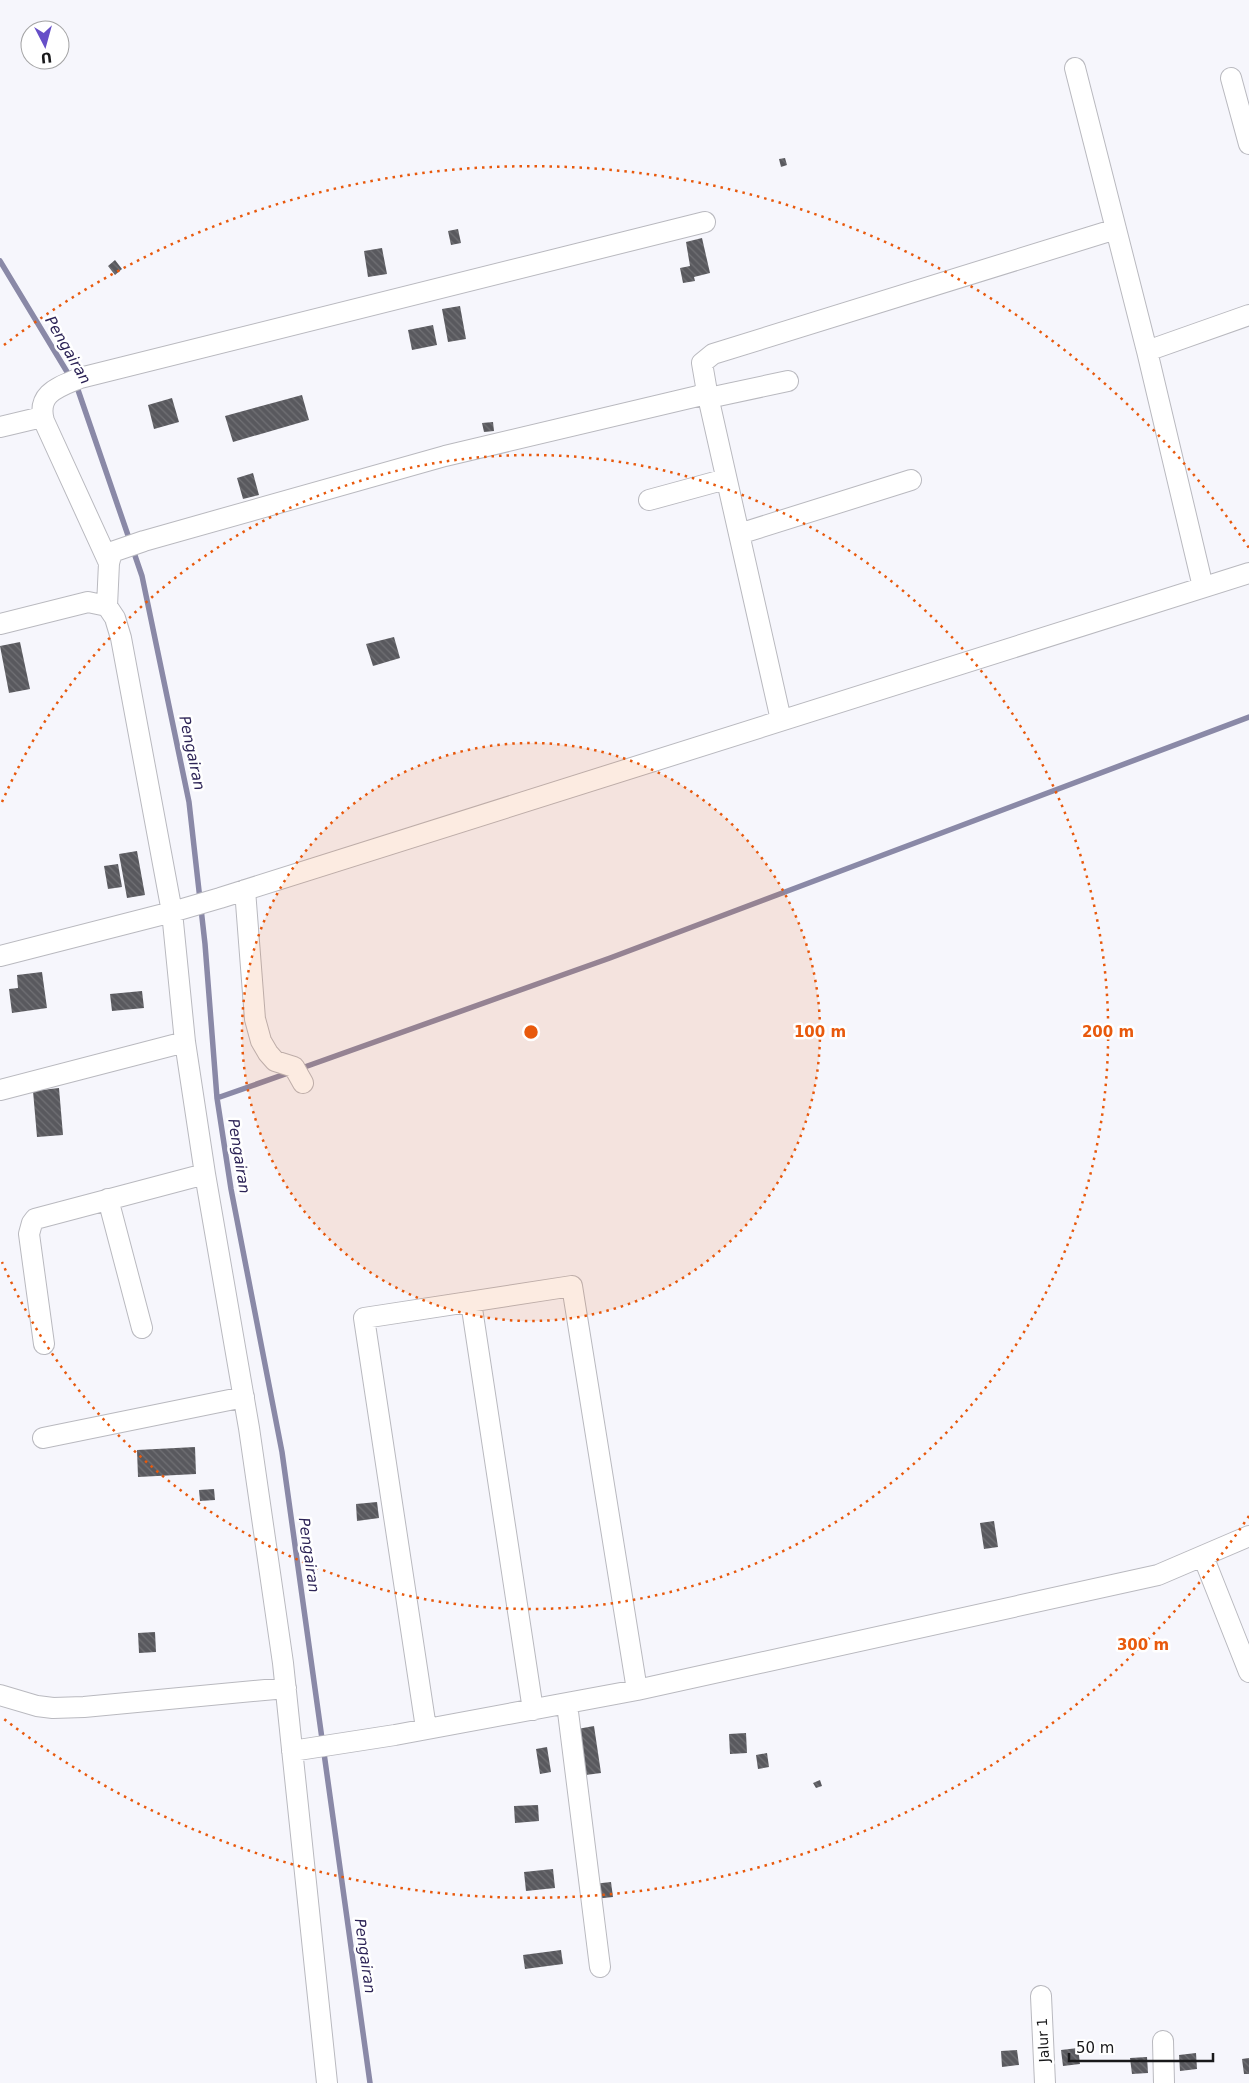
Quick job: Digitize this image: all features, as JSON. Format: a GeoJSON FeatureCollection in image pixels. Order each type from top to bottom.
{"type":"FeatureCollection","features":[{"type":"Feature","properties":{"kind":"street"},"geometry":{"type":"LineString","coordinates":[[1075,68],[1147,351],[1203,587]]}},
{"type":"Feature","properties":{"kind":"street"},"geometry":{"type":"LineString","coordinates":[[1231,78],[1249,144]]}},
{"type":"Feature","properties":{"kind":"street"},"geometry":{"type":"LineString","coordinates":[[109,563],[42,417],[42,404],[47,396],[59,387],[74,381],[704,222]]}},
{"type":"Feature","properties":{"kind":"street"},"geometry":{"type":"LineString","coordinates":[[781,720],[726,479],[702,363],[713,354],[1116,229]]}},
{"type":"Feature","properties":{"kind":"street"},"geometry":{"type":"LineString","coordinates":[[1147,351],[1249,315]]}},
{"type":"Feature","properties":{"kind":"street"},"geometry":{"type":"LineString","coordinates":[[327,2083],[286,1688],[244,1397],[205,1174],[185,1042],[177,911],[121,638],[115,618],[108,606],[109,563],[112,552],[144,541],[445,456],[693,397],[718,396],[788,380]]}},
{"type":"Feature","properties":{"kind":"street"},"geometry":{"type":"LineString","coordinates":[[0,427],[42,417]]}},
{"type":"Feature","properties":{"kind":"street"},"geometry":{"type":"LineString","coordinates":[[649,500],[726,479]]}},
{"type":"Feature","properties":{"kind":"street"},"geometry":{"type":"LineString","coordinates":[[739,534],[912,480]]}},
{"type":"Feature","properties":{"kind":"street"},"geometry":{"type":"LineString","coordinates":[[0,956],[177,911],[220,898],[1249,573]]}},
{"type":"Feature","properties":{"kind":"street"},"geometry":{"type":"LineString","coordinates":[[0,624],[88,602],[108,606]]}},
{"type":"Feature","properties":{"kind":"street"},"geometry":{"type":"LineString","coordinates":[[245,890],[255,1019],[261,1041],[275,1061],[299,1075]]}},
{"type":"Feature","properties":{"kind":"street"},"geometry":{"type":"LineString","coordinates":[[0,1090],[185,1042]]}},
{"type":"Feature","properties":{"kind":"street"},"geometry":{"type":"LineString","coordinates":[[44,1344],[29,1234],[32,1223],[42,1216],[205,1174]]}},
{"type":"Feature","properties":{"kind":"street"},"geometry":{"type":"LineString","coordinates":[[108,1198],[142,1328]]}},
{"type":"Feature","properties":{"kind":"street"},"geometry":{"type":"LineString","coordinates":[[426,1728],[364,1318],[572,1286],[637,1690]]}},
{"type":"Feature","properties":{"kind":"street"},"geometry":{"type":"LineString","coordinates":[[471,1302],[533,1710]]}},
{"type":"Feature","properties":{"kind":"street"},"geometry":{"type":"LineString","coordinates":[[43,1438],[244,1397]]}},
{"type":"Feature","properties":{"kind":"street"},"geometry":{"type":"LineString","coordinates":[[292,1751],[356,1742],[637,1690],[1158,1575],[1249,1536]]}},
{"type":"Feature","properties":{"kind":"street"},"geometry":{"type":"LineString","coordinates":[[1203,1556],[1249,1672]]}},
{"type":"Feature","properties":{"kind":"street"},"geometry":{"type":"LineString","coordinates":[[0,1695],[37,1706],[54,1708],[84,1707],[286,1688]]}},
{"type":"Feature","properties":{"kind":"street"},"geometry":{"type":"LineString","coordinates":[[567,1704],[600,1966]]}},
{"type":"Feature","properties":{"kind":"street","name":"Jalur 1"},"geometry":{"type":"LineString","coordinates":[[1042,1996],[1045,2083]]}},
{"type":"Feature","properties":{"kind":"street"},"geometry":{"type":"LineString","coordinates":[[1163,2041],[1164,2083]]}},
{"type":"Feature","properties":{"kind":"building"},"geometry":{"type":"Polygon","coordinates":[[[785,158],[787,165],[781,167],[779,159],[785,158]]]}},
{"type":"Feature","properties":{"kind":"building"},"geometry":{"type":"Polygon","coordinates":[[[458,229],[461,243],[451,245],[448,231],[458,229]]]}},
{"type":"Feature","properties":{"kind":"building"},"geometry":{"type":"Polygon","coordinates":[[[702,238],[710,273],[694,277],[695,281],[683,283],[680,268],[690,266],[686,242],[702,238]]]}},
{"type":"Feature","properties":{"kind":"building"},"geometry":{"type":"Polygon","coordinates":[[[382,248],[387,274],[368,277],[364,251],[382,248]]]}},
{"type":"Feature","properties":{"kind":"building"},"geometry":{"type":"Polygon","coordinates":[[[115,260],[122,269],[115,275],[108,266],[115,260]]]}},
{"type":"Feature","properties":{"kind":"building"},"geometry":{"type":"Polygon","coordinates":[[[460,306],[466,339],[448,342],[442,309],[460,306]]]}},
{"type":"Feature","properties":{"kind":"building"},"geometry":{"type":"Polygon","coordinates":[[[433,325],[437,345],[412,350],[408,330],[433,325]]]}},
{"type":"Feature","properties":{"kind":"building"},"geometry":{"type":"Polygon","coordinates":[[[302,395],[309,420],[233,442],[225,416],[302,395]]]}},
{"type":"Feature","properties":{"kind":"building"},"geometry":{"type":"Polygon","coordinates":[[[172,398],[179,422],[154,429],[148,405],[172,398]]]}},
{"type":"Feature","properties":{"kind":"building"},"geometry":{"type":"Polygon","coordinates":[[[493,422],[494,431],[484,432],[482,423],[493,422]]]}},
{"type":"Feature","properties":{"kind":"building"},"geometry":{"type":"Polygon","coordinates":[[[253,473],[259,495],[243,499],[237,478],[253,473]]]}},
{"type":"Feature","properties":{"kind":"building"},"geometry":{"type":"Polygon","coordinates":[[[394,637],[400,658],[373,666],[366,644],[394,637]]]}},
{"type":"Feature","properties":{"kind":"building"},"geometry":{"type":"Polygon","coordinates":[[[20,642],[30,689],[9,693],[0,646],[20,642]]]}},
{"type":"Feature","properties":{"kind":"building"},"geometry":{"type":"Polygon","coordinates":[[[137,851],[145,895],[127,898],[119,854],[137,851]]]}},
{"type":"Feature","properties":{"kind":"building"},"geometry":{"type":"Polygon","coordinates":[[[118,864],[122,887],[108,889],[104,866],[118,864]]]}},
{"type":"Feature","properties":{"kind":"building"},"geometry":{"type":"Polygon","coordinates":[[[42,972],[47,1008],[12,1013],[9,989],[18,988],[17,975],[42,972]]]}},
{"type":"Feature","properties":{"kind":"building"},"geometry":{"type":"Polygon","coordinates":[[[142,991],[144,1008],[112,1011],[110,994],[142,991]]]}},
{"type":"Feature","properties":{"kind":"building"},"geometry":{"type":"Polygon","coordinates":[[[59,1088],[63,1135],[37,1137],[33,1091],[59,1088]]]}},
{"type":"Feature","properties":{"kind":"building"},"geometry":{"type":"Polygon","coordinates":[[[195,1447],[196,1474],[138,1477],[137,1450],[195,1447]]]}},
{"type":"Feature","properties":{"kind":"building"},"geometry":{"type":"Polygon","coordinates":[[[214,1489],[215,1500],[200,1501],[199,1490],[214,1489]]]}},
{"type":"Feature","properties":{"kind":"building"},"geometry":{"type":"Polygon","coordinates":[[[377,1502],[379,1518],[357,1521],[356,1504],[377,1502]]]}},
{"type":"Feature","properties":{"kind":"building"},"geometry":{"type":"Polygon","coordinates":[[[994,1521],[998,1547],[984,1549],[980,1523],[994,1521]]]}},
{"type":"Feature","properties":{"kind":"building"},"geometry":{"type":"Polygon","coordinates":[[[155,1632],[156,1652],[139,1653],[138,1633],[155,1632]]]}},
{"type":"Feature","properties":{"kind":"building"},"geometry":{"type":"Polygon","coordinates":[[[594,1726],[601,1773],[578,1776],[572,1730],[594,1726]]]}},
{"type":"Feature","properties":{"kind":"building"},"geometry":{"type":"Polygon","coordinates":[[[746,1733],[747,1753],[730,1754],[729,1734],[746,1733]]]}},
{"type":"Feature","properties":{"kind":"building"},"geometry":{"type":"Polygon","coordinates":[[[547,1747],[551,1772],[540,1774],[536,1749],[547,1747]]]}},
{"type":"Feature","properties":{"kind":"building"},"geometry":{"type":"Polygon","coordinates":[[[767,1753],[769,1767],[758,1769],[756,1755],[767,1753]]]}},
{"type":"Feature","properties":{"kind":"building"},"geometry":{"type":"Polygon","coordinates":[[[820,1780],[822,1786],[816,1788],[813,1783],[820,1780]]]}},
{"type":"Feature","properties":{"kind":"building"},"geometry":{"type":"Polygon","coordinates":[[[538,1805],[539,1821],[515,1823],[514,1806],[538,1805]]]}},
{"type":"Feature","properties":{"kind":"building"},"geometry":{"type":"Polygon","coordinates":[[[553,1869],[555,1888],[526,1891],[524,1872],[553,1869]]]}},
{"type":"Feature","properties":{"kind":"building"},"geometry":{"type":"Polygon","coordinates":[[[611,1882],[613,1897],[594,1899],[593,1884],[611,1882]]]}},
{"type":"Feature","properties":{"kind":"building"},"geometry":{"type":"Polygon","coordinates":[[[561,1950],[563,1964],[525,1969],[523,1955],[561,1950]]]}},
{"type":"Feature","properties":{"kind":"building"},"geometry":{"type":"Polygon","coordinates":[[[1078,2048],[1080,2064],[1063,2066],[1061,2050],[1078,2048]]]}},
{"type":"Feature","properties":{"kind":"building"},"geometry":{"type":"Polygon","coordinates":[[[1017,2050],[1019,2065],[1002,2067],[1001,2051],[1017,2050]]]}},
{"type":"Feature","properties":{"kind":"building"},"geometry":{"type":"Polygon","coordinates":[[[1196,2053],[1197,2069],[1180,2071],[1179,2055],[1196,2053]]]}},
{"type":"Feature","properties":{"kind":"building"},"geometry":{"type":"Polygon","coordinates":[[[1147,2057],[1148,2073],[1132,2074],[1130,2058],[1147,2057]]]}},
{"type":"Feature","properties":{"kind":"building"},"geometry":{"type":"Polygon","coordinates":[[[1249,2058],[1249,2074],[1244,2074],[1242,2059],[1249,2058]]]}},
{"type":"Feature","properties":{"kind":"waterway","name":"Pengairan"},"geometry":{"type":"LineString","coordinates":[[0,261],[78,390],[142,576],[189,802],[205,944],[217,1098],[231,1189],[282,1452],[370,2083]]}},
{"type":"Feature","properties":{"kind":"waterway"},"geometry":{"type":"LineString","coordinates":[[299,1069],[610,958],[1249,717]]}},
{"type":"Feature","properties":{"kind":"waterway"},"geometry":{"type":"LineString","coordinates":[[217,1098],[291,1072]]}}]}
